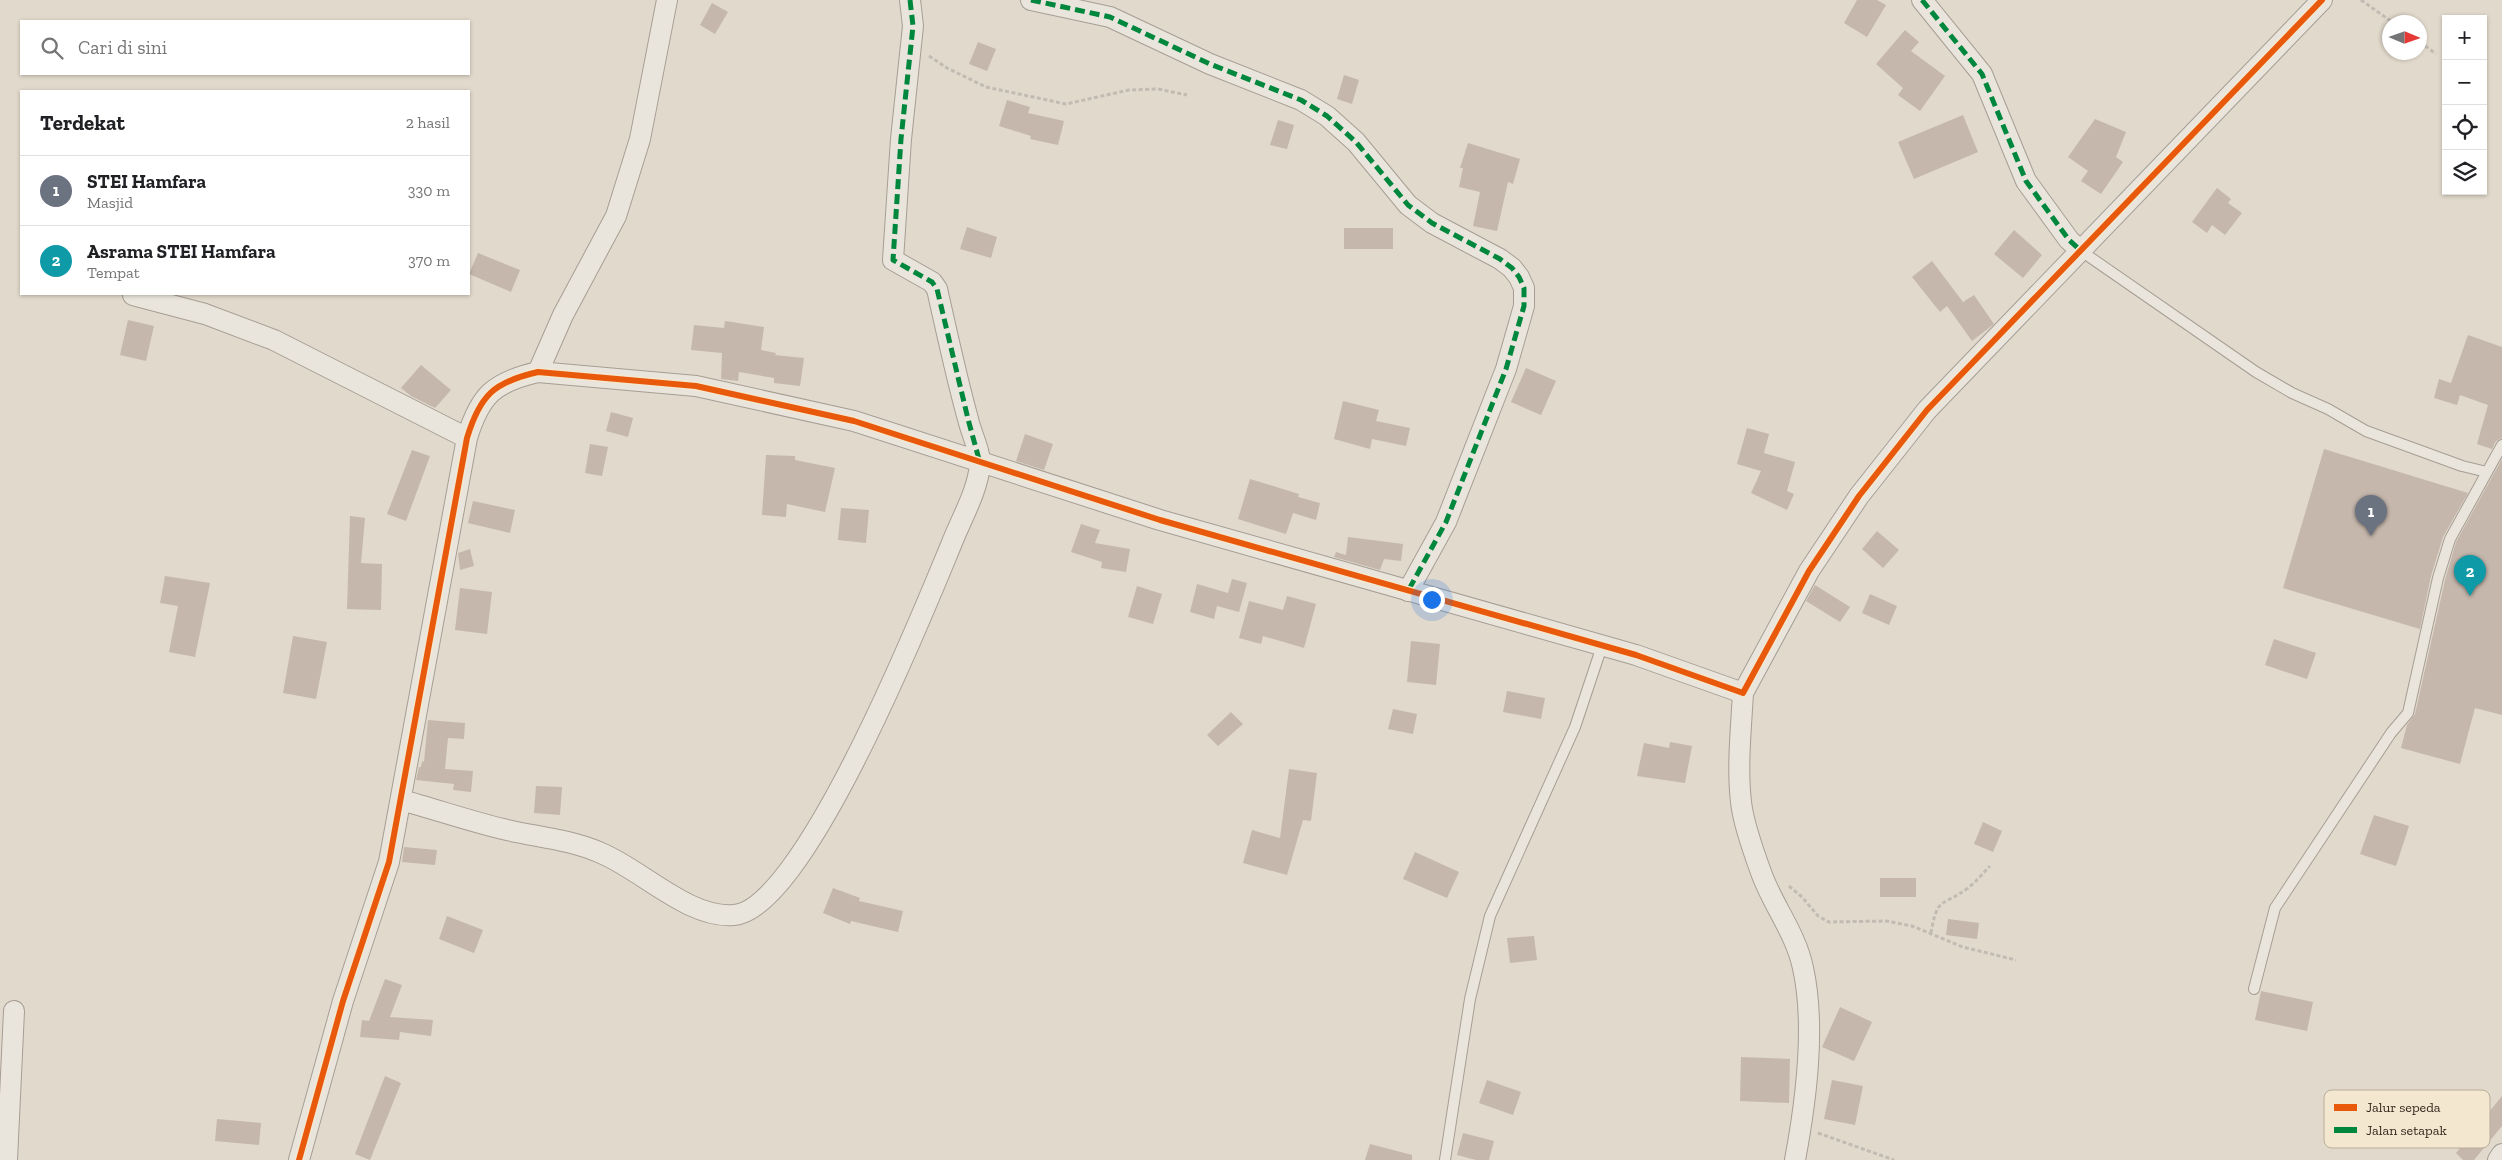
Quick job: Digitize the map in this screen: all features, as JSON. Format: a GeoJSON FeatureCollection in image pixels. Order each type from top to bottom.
{"type":"FeatureCollection","features":[{"type":"Feature","properties":{"kind":"street"},"geometry":{"type":"LineString","coordinates":[[538,372],[563,314],[616,216],[640,139],[667,0]]}},
{"type":"Feature","properties":{"kind":"street"},"geometry":{"type":"LineString","coordinates":[[401,800],[500,829],[570,841],[625,864],[695,908],[713,913],[736,916],[752,909],[766,899],[782,881],[822,818],[862,746],[913,638],[970,502],[980,463],[937,289],[932,282],[893,260],[914,26],[910,0]]}},
{"type":"Feature","properties":{"kind":"street"},"geometry":{"type":"LineString","coordinates":[[1031,0],[1110,17],[1210,64],[1302,100],[1327,116],[1356,142],[1408,205],[1432,223],[1500,259],[1520,277],[1524,288],[1524,306],[1506,369],[1446,522],[1408,591]]}},
{"type":"Feature","properties":{"kind":"street"},"geometry":{"type":"LineString","coordinates":[[1922,0],[1982,74],[2026,182],[2070,240],[2081,251]]}},
{"type":"Feature","properties":{"kind":"street"},"geometry":{"type":"LineString","coordinates":[[1795,1160],[1801,1126],[1807,1064],[1808,1011],[1804,969],[1797,946],[1763,876],[1741,804],[1740,742],[1744,693],[1809,571],[1859,496],[1927,410],[2322,0]]}},
{"type":"Feature","properties":{"kind":"street"},"geometry":{"type":"LineString","coordinates":[[133,295],[205,314],[274,340],[467,438]]}},
{"type":"Feature","properties":{"kind":"street"},"geometry":{"type":"LineString","coordinates":[[299,1160],[343,1001],[388,862],[467,438],[475,412],[492,391],[515,377],[538,372],[696,386],[854,421],[1160,520],[1636,655],[1744,693]]}},
{"type":"Feature","properties":{"kind":"street"},"geometry":{"type":"LineString","coordinates":[[7,1160],[14,1011]]}},
{"type":"Feature","properties":{"kind":"street"},"geometry":{"type":"LineString","coordinates":[[2498,1160],[2502,1154]]}},
{"type":"Feature","properties":{"kind":"lane"},"geometry":{"type":"LineString","coordinates":[[2081,251],[2256,372],[2292,393],[2328,409],[2366,431],[2462,466],[2487,472]]}},
{"type":"Feature","properties":{"kind":"lane"},"geometry":{"type":"LineString","coordinates":[[2254,989],[2275,908],[2391,733],[2408,713],[2438,578],[2450,539],[2502,445]]}},
{"type":"Feature","properties":{"kind":"lane"},"geometry":{"type":"LineString","coordinates":[[1445,1160],[1470,999],[1490,916],[1575,727],[1602,646]]}},
{"type":"Feature","properties":{"kind":"path"},"geometry":{"type":"LineString","coordinates":[[2361,0],[2382,15]]}},
{"type":"Feature","properties":{"kind":"path"},"geometry":{"type":"LineString","coordinates":[[911,44],[947,68],[986,87],[1066,104],[1129,90],[1158,89],[1187,95]]}},
{"type":"Feature","properties":{"kind":"path"},"geometry":{"type":"LineString","coordinates":[[2427,47],[2436,54]]}},
{"type":"Feature","properties":{"kind":"path"},"geometry":{"type":"LineString","coordinates":[[1931,933],[1934,915],[1939,904],[1972,885],[1990,866]]}},
{"type":"Feature","properties":{"kind":"path"},"geometry":{"type":"LineString","coordinates":[[1763,876],[1794,889],[1824,920],[1836,923],[1872,920],[1886,921],[1931,933],[1963,947],[2016,960]]}},
{"type":"Feature","properties":{"kind":"path"},"geometry":{"type":"LineString","coordinates":[[1801,1126],[1894,1160]]}},
{"type":"Feature","properties":{"kind":"building"},"geometry":{"type":"Polygon","coordinates":[[[1857,0],[1877,0],[1886,5],[1867,37],[1844,23],[1857,0]]]}},
{"type":"Feature","properties":{"kind":"building"},"geometry":{"type":"Polygon","coordinates":[[[712,3],[728,12],[715,34],[700,25],[712,3]]]}},
{"type":"Feature","properties":{"kind":"building"},"geometry":{"type":"Polygon","coordinates":[[[1905,30],[1919,42],[1911,51],[1945,76],[1920,111],[1898,95],[1903,88],[1876,64],[1905,30]]]}},
{"type":"Feature","properties":{"kind":"building"},"geometry":{"type":"Polygon","coordinates":[[[978,42],[996,49],[987,71],[969,64],[978,42]]]}},
{"type":"Feature","properties":{"kind":"building"},"geometry":{"type":"Polygon","coordinates":[[[1344,75],[1359,80],[1352,104],[1337,99],[1344,75]]]}},
{"type":"Feature","properties":{"kind":"building"},"geometry":{"type":"Polygon","coordinates":[[[1007,100],[1030,107],[1028,113],[1064,121],[1058,145],[1030,139],[1031,136],[999,126],[1007,100]]]}},
{"type":"Feature","properties":{"kind":"building"},"geometry":{"type":"Polygon","coordinates":[[[1963,115],[1978,152],[1914,179],[1898,142],[1963,115]]]}},
{"type":"Feature","properties":{"kind":"building"},"geometry":{"type":"Polygon","coordinates":[[[2095,119],[2126,132],[2116,157],[2123,162],[2101,194],[2081,181],[2088,171],[2068,157],[2095,119]]]}},
{"type":"Feature","properties":{"kind":"building"},"geometry":{"type":"Polygon","coordinates":[[[1278,120],[1294,125],[1287,149],[1270,145],[1278,120]]]}},
{"type":"Feature","properties":{"kind":"building"},"geometry":{"type":"Polygon","coordinates":[[[1468,143],[1520,159],[1513,184],[1508,182],[1497,231],[1473,226],[1480,192],[1459,187],[1463,168],[1460,168],[1468,143]]]}},
{"type":"Feature","properties":{"kind":"building"},"geometry":{"type":"Polygon","coordinates":[[[2217,188],[2231,199],[2228,203],[2242,213],[2225,235],[2212,225],[2207,233],[2192,222],[2217,188]]]}},
{"type":"Feature","properties":{"kind":"building"},"geometry":{"type":"Polygon","coordinates":[[[967,227],[997,237],[991,258],[960,249],[967,227]]]}},
{"type":"Feature","properties":{"kind":"building"},"geometry":{"type":"Polygon","coordinates":[[[1344,228],[1393,228],[1393,249],[1344,249],[1344,228]]]}},
{"type":"Feature","properties":{"kind":"building"},"geometry":{"type":"Polygon","coordinates":[[[2014,230],[2042,255],[2023,278],[1994,254],[2014,230]]]}},
{"type":"Feature","properties":{"kind":"building"},"geometry":{"type":"Polygon","coordinates":[[[478,253],[520,270],[511,292],[470,274],[478,253]]]}},
{"type":"Feature","properties":{"kind":"building"},"geometry":{"type":"Polygon","coordinates":[[[1932,261],[1963,302],[1974,295],[1994,324],[1972,341],[1947,306],[1940,312],[1912,277],[1932,261]]]}},
{"type":"Feature","properties":{"kind":"building"},"geometry":{"type":"Polygon","coordinates":[[[128,320],[154,326],[146,361],[120,355],[128,320]]]}},
{"type":"Feature","properties":{"kind":"building"},"geometry":{"type":"Polygon","coordinates":[[[725,321],[764,327],[761,350],[776,353],[775,355],[804,358],[800,386],[774,383],[774,378],[739,372],[738,381],[721,379],[722,353],[691,350],[694,325],[724,328],[725,321]]]}},
{"type":"Feature","properties":{"kind":"building"},"geometry":{"type":"Polygon","coordinates":[[[2468,335],[2502,347],[2502,438],[2496,441],[2492,449],[2477,444],[2488,405],[2460,395],[2457,405],[2434,398],[2439,379],[2451,383],[2468,335]]]}},
{"type":"Feature","properties":{"kind":"building"},"geometry":{"type":"Polygon","coordinates":[[[421,365],[451,390],[435,408],[411,396],[401,388],[421,365]]]}},
{"type":"Feature","properties":{"kind":"building"},"geometry":{"type":"Polygon","coordinates":[[[1526,368],[1556,381],[1541,415],[1511,402],[1526,368]]]}},
{"type":"Feature","properties":{"kind":"building"},"geometry":{"type":"Polygon","coordinates":[[[1343,401],[1379,410],[1376,421],[1410,428],[1406,446],[1372,439],[1370,449],[1334,439],[1343,401]]]}},
{"type":"Feature","properties":{"kind":"building"},"geometry":{"type":"Polygon","coordinates":[[[611,412],[633,418],[628,437],[606,431],[611,412]]]}},
{"type":"Feature","properties":{"kind":"building"},"geometry":{"type":"Polygon","coordinates":[[[1747,428],[1769,434],[1764,453],[1795,462],[1787,491],[1794,494],[1787,510],[1751,493],[1761,471],[1737,464],[1747,428]]]}},
{"type":"Feature","properties":{"kind":"building"},"geometry":{"type":"Polygon","coordinates":[[[1025,434],[1053,444],[1044,470],[1016,461],[1025,434]]]}},
{"type":"Feature","properties":{"kind":"building"},"geometry":{"type":"Polygon","coordinates":[[[590,444],[608,447],[602,476],[585,473],[590,444]]]}},
{"type":"Feature","properties":{"kind":"building"},"geometry":{"type":"Polygon","coordinates":[[[2324,449],[2468,493],[2443,537],[2431,576],[2420,629],[2283,588],[2324,449]]]}},
{"type":"Feature","properties":{"kind":"building"},"geometry":{"type":"Polygon","coordinates":[[[412,450],[430,456],[406,521],[387,514],[412,450]]]}},
{"type":"Feature","properties":{"kind":"building"},"geometry":{"type":"Polygon","coordinates":[[[766,455],[795,456],[795,460],[835,468],[825,512],[787,504],[786,517],[762,515],[766,455]]]}},
{"type":"Feature","properties":{"kind":"building"},"geometry":{"type":"Polygon","coordinates":[[[2502,459],[2502,715],[2475,708],[2460,764],[2401,748],[2407,725],[2415,714],[2445,580],[2456,542],[2502,459]]]}},
{"type":"Feature","properties":{"kind":"building"},"geometry":{"type":"Polygon","coordinates":[[[1250,479],[1299,494],[1298,497],[1320,503],[1316,520],[1293,513],[1286,534],[1238,519],[1250,479]]]}},
{"type":"Feature","properties":{"kind":"building"},"geometry":{"type":"Polygon","coordinates":[[[473,501],[515,510],[510,533],[468,523],[473,501]]]}},
{"type":"Feature","properties":{"kind":"building"},"geometry":{"type":"Polygon","coordinates":[[[841,508],[869,510],[866,543],[838,540],[841,508]]]}},
{"type":"Feature","properties":{"kind":"building"},"geometry":{"type":"Polygon","coordinates":[[[350,516],[365,518],[361,563],[382,564],[381,610],[347,609],[350,516]]]}},
{"type":"Feature","properties":{"kind":"building"},"geometry":{"type":"Polygon","coordinates":[[[1081,524],[1100,530],[1095,543],[1130,549],[1126,572],[1101,568],[1102,562],[1071,552],[1081,524]]]}},
{"type":"Feature","properties":{"kind":"building"},"geometry":{"type":"Polygon","coordinates":[[[1877,531],[1899,550],[1883,568],[1862,549],[1877,531]]]}},
{"type":"Feature","properties":{"kind":"building"},"geometry":{"type":"Polygon","coordinates":[[[1348,537],[1403,544],[1401,561],[1384,559],[1380,570],[1334,557],[1336,552],[1346,555],[1348,537]]]}},
{"type":"Feature","properties":{"kind":"building"},"geometry":{"type":"Polygon","coordinates":[[[470,549],[474,566],[460,570],[458,553],[470,549]]]}},
{"type":"Feature","properties":{"kind":"building"},"geometry":{"type":"Polygon","coordinates":[[[165,576],[210,583],[195,657],[169,652],[178,606],[160,603],[165,576]]]}},
{"type":"Feature","properties":{"kind":"building"},"geometry":{"type":"Polygon","coordinates":[[[1232,579],[1247,583],[1239,612],[1217,606],[1214,619],[1190,612],[1197,584],[1228,593],[1232,579]]]}},
{"type":"Feature","properties":{"kind":"building"},"geometry":{"type":"Polygon","coordinates":[[[1815,585],[1850,607],[1840,622],[1806,601],[1815,585]]]}},
{"type":"Feature","properties":{"kind":"building"},"geometry":{"type":"Polygon","coordinates":[[[1137,586],[1162,594],[1153,624],[1128,617],[1137,586]]]}},
{"type":"Feature","properties":{"kind":"building"},"geometry":{"type":"Polygon","coordinates":[[[460,588],[492,592],[487,634],[455,630],[460,588]]]}},
{"type":"Feature","properties":{"kind":"building"},"geometry":{"type":"Polygon","coordinates":[[[1870,594],[1897,606],[1889,625],[1862,613],[1870,594]]]}},
{"type":"Feature","properties":{"kind":"building"},"geometry":{"type":"Polygon","coordinates":[[[1287,596],[1316,604],[1304,648],[1263,636],[1261,644],[1239,638],[1249,601],[1283,610],[1287,596]]]}},
{"type":"Feature","properties":{"kind":"building"},"geometry":{"type":"Polygon","coordinates":[[[293,636],[327,642],[316,699],[283,693],[293,636]]]}},
{"type":"Feature","properties":{"kind":"building"},"geometry":{"type":"Polygon","coordinates":[[[2274,639],[2316,653],[2307,679],[2265,665],[2274,639]]]}},
{"type":"Feature","properties":{"kind":"building"},"geometry":{"type":"Polygon","coordinates":[[[1411,641],[1440,644],[1436,685],[1407,682],[1411,641]]]}},
{"type":"Feature","properties":{"kind":"building"},"geometry":{"type":"Polygon","coordinates":[[[1507,691],[1545,698],[1541,719],[1503,712],[1507,691]]]}},
{"type":"Feature","properties":{"kind":"building"},"geometry":{"type":"Polygon","coordinates":[[[1393,709],[1417,714],[1413,734],[1388,729],[1393,709]]]}},
{"type":"Feature","properties":{"kind":"building"},"geometry":{"type":"Polygon","coordinates":[[[1231,712],[1243,724],[1218,746],[1207,735],[1231,712]]]}},
{"type":"Feature","properties":{"kind":"building"},"geometry":{"type":"Polygon","coordinates":[[[428,720],[465,723],[464,739],[448,738],[445,769],[473,771],[471,792],[453,790],[454,784],[416,780],[419,767],[421,767],[422,761],[424,762],[428,720]]]}},
{"type":"Feature","properties":{"kind":"building"},"geometry":{"type":"Polygon","coordinates":[[[1670,742],[1692,746],[1685,783],[1637,776],[1644,743],[1669,748],[1670,742]]]}},
{"type":"Feature","properties":{"kind":"building"},"geometry":{"type":"Polygon","coordinates":[[[1289,769],[1317,773],[1311,821],[1303,820],[1287,875],[1243,863],[1252,830],[1280,838],[1289,769]]]}},
{"type":"Feature","properties":{"kind":"building"},"geometry":{"type":"Polygon","coordinates":[[[536,786],[562,787],[560,815],[534,813],[536,786]]]}},
{"type":"Feature","properties":{"kind":"building"},"geometry":{"type":"Polygon","coordinates":[[[2374,815],[2409,826],[2396,866],[2360,854],[2374,815]]]}},
{"type":"Feature","properties":{"kind":"building"},"geometry":{"type":"Polygon","coordinates":[[[1983,822],[2002,831],[1993,852],[1974,844],[1983,822]]]}},
{"type":"Feature","properties":{"kind":"building"},"geometry":{"type":"Polygon","coordinates":[[[404,847],[437,850],[435,865],[402,862],[404,847]]]}},
{"type":"Feature","properties":{"kind":"building"},"geometry":{"type":"Polygon","coordinates":[[[1415,852],[1459,872],[1447,898],[1403,879],[1415,852]]]}},
{"type":"Feature","properties":{"kind":"building"},"geometry":{"type":"Polygon","coordinates":[[[1880,878],[1916,878],[1916,897],[1880,897],[1880,878]]]}},
{"type":"Feature","properties":{"kind":"building"},"geometry":{"type":"Polygon","coordinates":[[[833,888],[860,898],[859,901],[903,911],[898,932],[851,921],[850,924],[823,913],[833,888]]]}},
{"type":"Feature","properties":{"kind":"building"},"geometry":{"type":"Polygon","coordinates":[[[447,916],[483,930],[474,953],[439,939],[447,916]]]}},
{"type":"Feature","properties":{"kind":"building"},"geometry":{"type":"Polygon","coordinates":[[[1948,919],[1979,923],[1977,939],[1946,935],[1948,919]]]}},
{"type":"Feature","properties":{"kind":"building"},"geometry":{"type":"Polygon","coordinates":[[[1534,936],[1537,960],[1510,963],[1507,938],[1534,936]]]}},
{"type":"Feature","properties":{"kind":"building"},"geometry":{"type":"Polygon","coordinates":[[[385,979],[402,985],[390,1017],[433,1020],[431,1036],[400,1032],[399,1040],[360,1037],[362,1020],[369,1021],[385,979]]]}},
{"type":"Feature","properties":{"kind":"building"},"geometry":{"type":"Polygon","coordinates":[[[2261,991],[2313,1002],[2307,1031],[2255,1020],[2261,991]]]}},
{"type":"Feature","properties":{"kind":"building"},"geometry":{"type":"Polygon","coordinates":[[[1840,1007],[1872,1022],[1854,1061],[1822,1047],[1840,1007]]]}},
{"type":"Feature","properties":{"kind":"building"},"geometry":{"type":"Polygon","coordinates":[[[1741,1057],[1790,1059],[1789,1103],[1740,1101],[1741,1057]]]}},
{"type":"Feature","properties":{"kind":"building"},"geometry":{"type":"Polygon","coordinates":[[[385,1076],[401,1083],[370,1160],[355,1154],[385,1076]]]}},
{"type":"Feature","properties":{"kind":"building"},"geometry":{"type":"Polygon","coordinates":[[[1487,1080],[1521,1092],[1513,1115],[1479,1103],[1487,1080]]]}},
{"type":"Feature","properties":{"kind":"building"},"geometry":{"type":"Polygon","coordinates":[[[1832,1080],[1863,1086],[1855,1125],[1824,1119],[1832,1080]]]}},
{"type":"Feature","properties":{"kind":"building"},"geometry":{"type":"Polygon","coordinates":[[[2502,1096],[2502,1126],[2490,1141],[2490,1111],[2502,1096]]]}},
{"type":"Feature","properties":{"kind":"building"},"geometry":{"type":"Polygon","coordinates":[[[217,1119],[261,1123],[259,1145],[215,1141],[217,1119]]]}},
{"type":"Feature","properties":{"kind":"building"},"geometry":{"type":"Polygon","coordinates":[[[1463,1133],[1494,1141],[1489,1160],[1476,1160],[1457,1155],[1463,1133]]]}},
{"type":"Feature","properties":{"kind":"building"},"geometry":{"type":"Polygon","coordinates":[[[1370,1144],[1412,1155],[1412,1160],[1365,1160],[1370,1144]]]}},
{"type":"Feature","properties":{"kind":"building"},"geometry":{"type":"Polygon","coordinates":[[[2460,1148],[2484,1148],[2474,1160],[2463,1160],[2456,1153],[2460,1148]]]}},
{"type":"Feature","properties":{"kind":"marked path"},"geometry":{"type":"LineString","coordinates":[[910,0],[913,26],[901,139],[893,260],[932,282],[937,289],[980,463]]}},
{"type":"Feature","properties":{"kind":"marked path"},"geometry":{"type":"LineString","coordinates":[[1031,0],[1110,17],[1210,64],[1301,100],[1327,116],[1356,142],[1408,205],[1432,223],[1500,259],[1512,268],[1519,277],[1524,288],[1524,306],[1506,369],[1446,522],[1408,591]]}},
{"type":"Feature","properties":{"kind":"marked path"},"geometry":{"type":"LineString","coordinates":[[1922,0],[1982,74],[2026,181],[2069,240],[2081,251]]}},
{"type":"Feature","properties":{"kind":"cycle path"},"geometry":{"type":"LineString","coordinates":[[299,1160],[343,1001],[389,862],[467,438],[477,411],[484,401],[491,393],[510,380],[538,372],[696,386],[854,421],[1160,520],[1636,655],[1743,693],[1809,571],[1859,496],[1927,410],[2322,0]]}},
{"type":"Feature","properties":{"kind":"place","name":"STEI Hamfara"},"geometry":{"type":"Point","coordinates":[2371,536]}},
{"type":"Feature","properties":{"kind":"place","name":"Asrama STEI Hamfara"},"geometry":{"type":"Point","coordinates":[2470,596]}}]}
